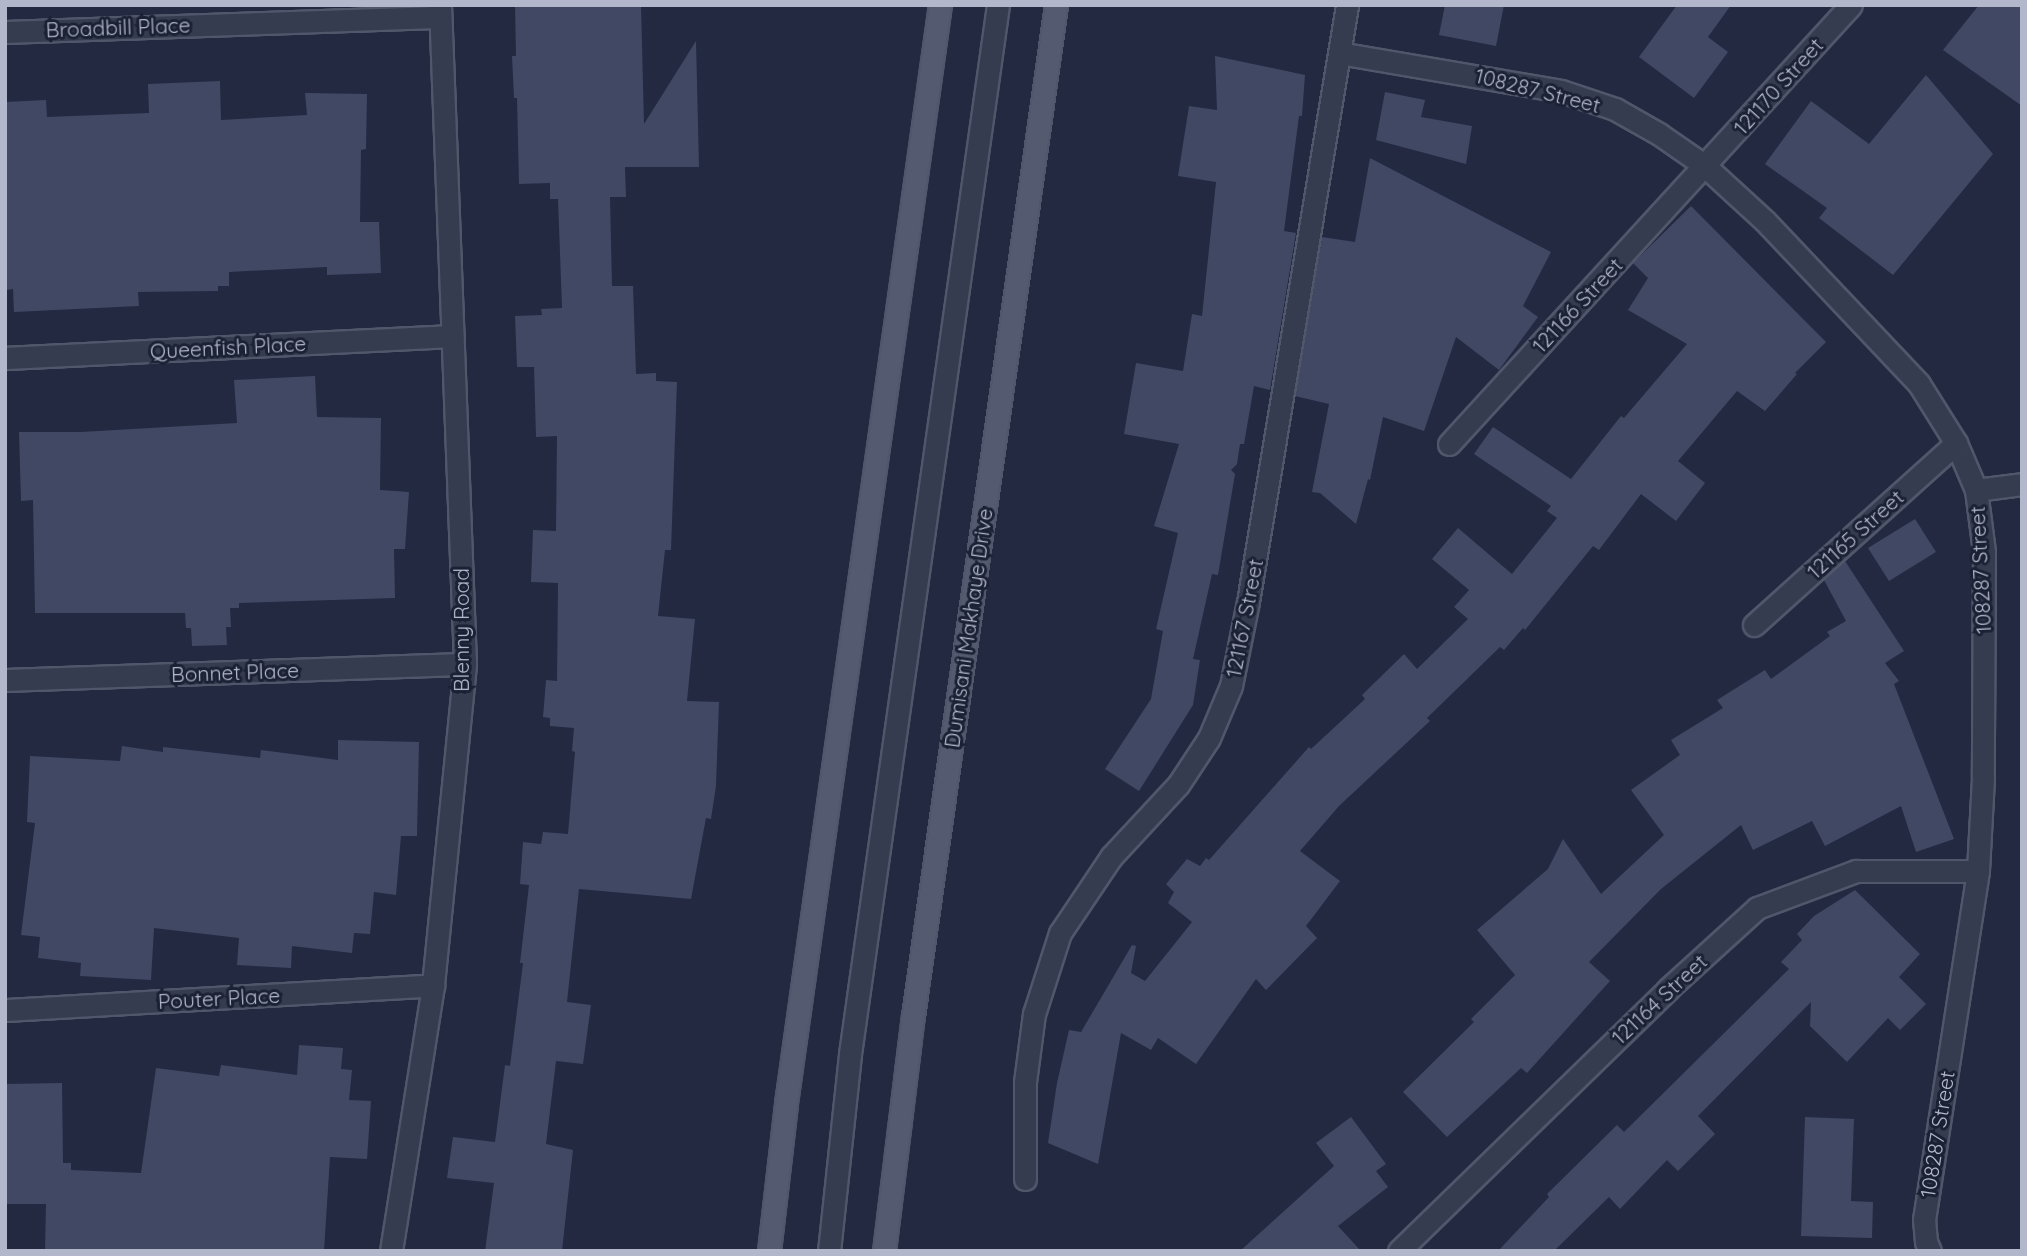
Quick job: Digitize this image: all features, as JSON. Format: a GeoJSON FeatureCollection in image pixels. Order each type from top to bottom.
{"type":"FeatureCollection","features":[{"type":"Feature","properties":{"kind":"main road"},"geometry":{"type":"LineString","coordinates":[[769,1251],[786,1103],[940,5]]}},
{"type":"Feature","properties":{"kind":"main road","name":"Dumisani Makhaye Drive"},"geometry":{"type":"LineString","coordinates":[[884,1251],[924,937],[1056,5]]}},
{"type":"Feature","properties":{"kind":"street"},"geometry":{"type":"LineString","coordinates":[[829,1251],[850,1054],[998,5]]}},
{"type":"Feature","properties":{"kind":"street","name":"121167 Street"},"geometry":{"type":"LineString","coordinates":[[1025,1179],[1025,1082],[1034,1014],[1060,933],[1111,857],[1178,785],[1209,738],[1231,686],[1248,602],[1347,5]]}},
{"type":"Feature","properties":{"kind":"street","name":"121170 Street"},"geometry":{"type":"LineString","coordinates":[[1705,166],[1851,5]]}},
{"type":"Feature","properties":{"kind":"street","name":"Broadbill Place"},"geometry":{"type":"LineString","coordinates":[[5,32],[108,16],[440,11]]}},
{"type":"Feature","properties":{"kind":"street","name":"Blenny Road"},"geometry":{"type":"LineString","coordinates":[[391,1251],[433,985],[465,664],[440,11]]}},
{"type":"Feature","properties":{"kind":"street","name":"108287 Street"},"geometry":{"type":"LineString","coordinates":[[1339,52],[1561,91],[1615,109],[1659,134],[1705,166],[1765,221],[1919,384],[1956,443],[1976,490],[1986,601],[1978,871],[1924,1219],[1926,1242],[1930,1251]]}},
{"type":"Feature","properties":{"kind":"street","name":"121166 Street"},"geometry":{"type":"LineString","coordinates":[[1449,444],[1705,166]]}},
{"type":"Feature","properties":{"kind":"street","name":"Queenfish Place"},"geometry":{"type":"LineString","coordinates":[[5,358],[452,336]]}},
{"type":"Feature","properties":{"kind":"street","name":"121165 Street"},"geometry":{"type":"LineString","coordinates":[[1754,625],[1956,443]]}},
{"type":"Feature","properties":{"kind":"street"},"geometry":{"type":"LineString","coordinates":[[1976,490],[2022,484]]}},
{"type":"Feature","properties":{"kind":"street","name":"Bonnet Place"},"geometry":{"type":"LineString","coordinates":[[5,680],[465,664]]}},
{"type":"Feature","properties":{"kind":"street","name":"121164 Street"},"geometry":{"type":"LineString","coordinates":[[1399,1251],[1668,989],[1757,908],[1856,871],[1978,871]]}},
{"type":"Feature","properties":{"kind":"street","name":"Pouter Place"},"geometry":{"type":"LineString","coordinates":[[5,1010],[433,985]]}},
{"type":"Feature","properties":{"kind":"building"},"geometry":{"type":"Polygon","coordinates":[[[515,5],[641,5],[644,124],[696,41],[699,167],[625,167],[626,197],[610,197],[612,286],[633,286],[636,374],[656,373],[656,381],[677,382],[671,550],[665,550],[658,616],[695,619],[687,701],[719,702],[716,786],[711,819],[706,818],[691,899],[579,889],[567,1002],[591,1005],[583,1064],[556,1061],[546,1144],[573,1150],[562,1251],[485,1251],[494,1183],[447,1178],[453,1137],[495,1142],[505,1065],[510,1066],[523,963],[520,963],[529,885],[520,884],[523,842],[541,844],[543,832],[568,834],[575,752],[572,751],[574,728],[550,726],[550,718],[543,717],[546,680],[557,681],[558,583],[531,582],[533,530],[556,531],[557,436],[536,437],[534,367],[517,367],[515,316],[542,315],[541,309],[562,308],[558,199],[550,199],[550,183],[519,184],[517,98],[514,98],[512,56],[516,56],[515,5]]]}},
{"type":"Feature","properties":{"kind":"building"},"geometry":{"type":"Polygon","coordinates":[[[1445,5],[1504,5],[1496,46],[1439,35],[1445,5]]]}},
{"type":"Feature","properties":{"kind":"building"},"geometry":{"type":"Polygon","coordinates":[[[1677,5],[1731,5],[1708,37],[1728,52],[1694,98],[1639,57],[1677,5]]]}},
{"type":"Feature","properties":{"kind":"building"},"geometry":{"type":"Polygon","coordinates":[[[1979,5],[2022,5],[2022,106],[1943,50],[1979,5]]]}},
{"type":"Feature","properties":{"kind":"building"},"geometry":{"type":"Polygon","coordinates":[[[1215,56],[1305,75],[1302,116],[1299,116],[1284,231],[1296,233],[1270,390],[1254,386],[1244,444],[1240,444],[1237,464],[1231,470],[1235,474],[1218,575],[1212,574],[1193,659],[1200,660],[1193,705],[1139,791],[1105,769],[1151,699],[1163,631],[1156,629],[1178,533],[1154,526],[1179,444],[1124,434],[1136,363],[1183,371],[1192,314],[1202,316],[1216,182],[1178,176],[1189,106],[1217,110],[1215,56]]]}},
{"type":"Feature","properties":{"kind":"building"},"geometry":{"type":"Polygon","coordinates":[[[1926,75],[1993,154],[1893,275],[1819,218],[1827,208],[1765,164],[1811,101],[1869,144],[1926,75]]]}},
{"type":"Feature","properties":{"kind":"building"},"geometry":{"type":"Polygon","coordinates":[[[220,81],[221,120],[307,115],[305,93],[367,94],[366,149],[361,150],[360,222],[379,222],[381,273],[327,275],[327,267],[229,272],[229,286],[218,286],[218,291],[138,292],[139,306],[14,312],[13,289],[7,290],[5,264],[5,102],[46,100],[47,117],[149,113],[148,84],[220,81]]]}},
{"type":"Feature","properties":{"kind":"building"},"geometry":{"type":"Polygon","coordinates":[[[1385,92],[1425,100],[1421,117],[1472,126],[1466,164],[1376,140],[1385,92]]]}},
{"type":"Feature","properties":{"kind":"building"},"geometry":{"type":"Polygon","coordinates":[[[1370,158],[1551,252],[1523,306],[1538,317],[1499,370],[1456,337],[1424,431],[1383,417],[1370,480],[1368,479],[1356,524],[1320,493],[1312,492],[1329,404],[1295,396],[1322,237],[1355,242],[1370,158]]]}},
{"type":"Feature","properties":{"kind":"building"},"geometry":{"type":"Polygon","coordinates":[[[1691,206],[1826,342],[1795,373],[1797,374],[1765,411],[1737,391],[1678,461],[1705,483],[1676,521],[1641,494],[1599,550],[1593,546],[1525,630],[1523,628],[1504,650],[1500,647],[1427,718],[1430,721],[1339,806],[1300,851],[1340,881],[1306,926],[1317,938],[1266,990],[1256,979],[1196,1064],[1158,1038],[1151,1050],[1121,1033],[1098,1164],[1048,1143],[1057,1083],[1069,1030],[1081,1032],[1132,945],[1136,946],[1131,973],[1145,981],[1192,922],[1168,903],[1174,892],[1166,884],[1187,859],[1200,866],[1206,858],[1209,860],[1309,747],[1311,749],[1365,699],[1362,695],[1404,654],[1417,669],[1468,619],[1454,607],[1469,590],[1432,559],[1458,528],[1512,574],[1557,518],[1547,511],[1551,506],[1474,454],[1493,427],[1571,479],[1621,416],[1624,418],[1687,344],[1628,310],[1648,278],[1633,263],[1691,206]]]}},
{"type":"Feature","properties":{"kind":"building"},"geometry":{"type":"Polygon","coordinates":[[[315,376],[317,417],[381,418],[380,490],[409,492],[405,549],[394,549],[395,598],[239,603],[239,608],[230,608],[231,627],[226,627],[227,645],[192,646],[191,628],[186,628],[185,613],[35,613],[33,500],[21,501],[19,432],[81,432],[237,423],[234,380],[315,376]]]}},
{"type":"Feature","properties":{"kind":"building"},"geometry":{"type":"Polygon","coordinates":[[[1915,519],[1936,552],[1889,581],[1868,548],[1915,519]]]}},
{"type":"Feature","properties":{"kind":"building"},"geometry":{"type":"Polygon","coordinates":[[[1845,561],[1904,651],[1885,663],[1899,681],[1894,684],[1954,839],[1916,852],[1901,806],[1825,846],[1812,821],[1753,850],[1741,825],[1661,889],[1589,962],[1610,981],[1527,1073],[1521,1068],[1447,1137],[1403,1092],[1474,1022],[1471,1019],[1515,975],[1477,930],[1548,869],[1563,839],[1601,894],[1664,835],[1631,790],[1680,755],[1671,740],[1723,708],[1717,700],[1765,670],[1771,679],[1830,636],[1827,632],[1846,621],[1824,580],[1845,561]]]}},
{"type":"Feature","properties":{"kind":"building"},"geometry":{"type":"Polygon","coordinates":[[[338,740],[419,742],[417,836],[401,836],[396,895],[374,892],[370,934],[354,933],[352,953],[292,946],[291,968],[237,965],[239,938],[154,928],[151,980],[80,976],[81,963],[38,958],[40,937],[21,935],[35,823],[27,822],[30,756],[120,761],[122,746],[163,752],[163,747],[260,758],[261,750],[338,760],[338,740]]]}},
{"type":"Feature","properties":{"kind":"building"},"geometry":{"type":"Polygon","coordinates":[[[1855,890],[1920,954],[1899,977],[1926,1004],[1900,1030],[1888,1018],[1847,1062],[1810,1026],[1811,1002],[1698,1116],[1715,1134],[1678,1171],[1667,1160],[1620,1209],[1609,1197],[1554,1251],[1498,1251],[1549,1197],[1547,1194],[1617,1125],[1624,1132],[1789,969],[1781,962],[1802,940],[1797,934],[1814,916],[1855,890]]]}},
{"type":"Feature","properties":{"kind":"building"},"geometry":{"type":"Polygon","coordinates":[[[299,1045],[343,1048],[341,1069],[352,1070],[349,1100],[371,1101],[367,1159],[330,1157],[324,1251],[45,1251],[46,1204],[7,1204],[5,1084],[62,1083],[63,1163],[71,1163],[71,1170],[141,1173],[156,1068],[219,1076],[221,1065],[297,1075],[299,1045]]]}},
{"type":"Feature","properties":{"kind":"building"},"geometry":{"type":"Polygon","coordinates":[[[1351,1117],[1386,1164],[1376,1171],[1388,1187],[1338,1226],[1361,1251],[1240,1251],[1334,1166],[1316,1143],[1351,1117]]]}},
{"type":"Feature","properties":{"kind":"building"},"geometry":{"type":"Polygon","coordinates":[[[1805,1117],[1854,1119],[1851,1201],[1873,1202],[1872,1238],[1801,1236],[1805,1117]]]}}]}
